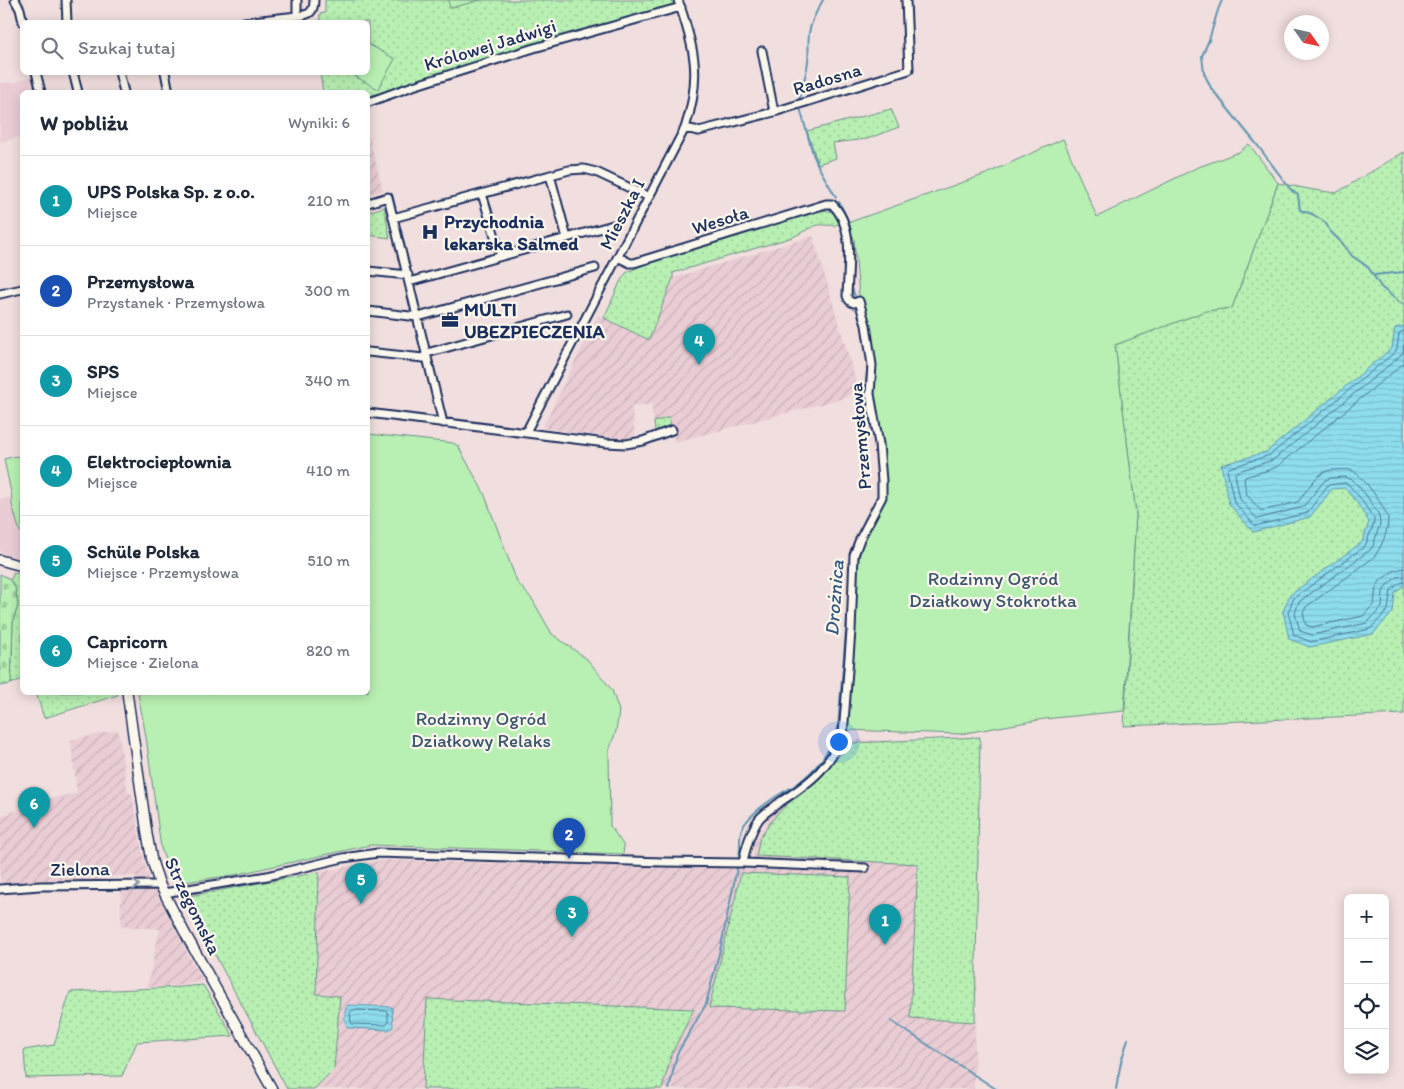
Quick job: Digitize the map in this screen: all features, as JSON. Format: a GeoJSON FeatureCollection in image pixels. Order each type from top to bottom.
{"type":"FeatureCollection","features":[{"type":"Feature","properties":{"kind":"main road"},"geometry":{"type":"LineString","coordinates":[[0,560],[20,565]]}},
{"type":"Feature","properties":{"kind":"main road","name":"Strzegomska"},"geometry":{"type":"LineString","coordinates":[[127,695],[147,834],[152,860],[162,889],[272,1089]]}},
{"type":"Feature","properties":{"kind":"street"},"geometry":{"type":"LineString","coordinates":[[15,0],[20,9],[23,20]]}},
{"type":"Feature","properties":{"kind":"street"},"geometry":{"type":"LineString","coordinates":[[66,0],[66,20]]}},
{"type":"Feature","properties":{"kind":"street"},"geometry":{"type":"LineString","coordinates":[[297,0],[297,16]]}},
{"type":"Feature","properties":{"kind":"street"},"geometry":{"type":"LineString","coordinates":[[262,20],[306,16],[312,12],[314,0]]}},
{"type":"Feature","properties":{"kind":"street","name":"Radosna"},"geometry":{"type":"LineString","coordinates":[[685,128],[699,131],[774,112],[909,70],[906,0]]}},
{"type":"Feature","properties":{"kind":"street","name":"Królowej Jadwigi"},"geometry":{"type":"LineString","coordinates":[[370,102],[413,86],[679,4]]}},
{"type":"Feature","properties":{"kind":"street","name":"Mieszka I"},"geometry":{"type":"LineString","coordinates":[[526,432],[685,128],[694,98],[696,72],[692,45],[679,4]]}},
{"type":"Feature","properties":{"kind":"street"},"geometry":{"type":"LineString","coordinates":[[762,51],[774,112]]}},
{"type":"Feature","properties":{"kind":"street"},"geometry":{"type":"LineString","coordinates":[[37,75],[40,90]]}},
{"type":"Feature","properties":{"kind":"street"},"geometry":{"type":"LineString","coordinates":[[74,75],[78,90]]}},
{"type":"Feature","properties":{"kind":"street"},"geometry":{"type":"LineString","coordinates":[[120,75],[124,90]]}},
{"type":"Feature","properties":{"kind":"street"},"geometry":{"type":"LineString","coordinates":[[165,75],[169,90]]}},
{"type":"Feature","properties":{"kind":"street"},"geometry":{"type":"LineString","coordinates":[[394,218],[569,170],[584,169],[596,172],[649,197]]}},
{"type":"Feature","properties":{"kind":"street"},"geometry":{"type":"LineString","coordinates":[[550,175],[567,238]]}},
{"type":"Feature","properties":{"kind":"street"},"geometry":{"type":"LineString","coordinates":[[482,194],[500,256]]}},
{"type":"Feature","properties":{"kind":"street"},"geometry":{"type":"LineString","coordinates":[[370,202],[388,198],[443,423]]}},
{"type":"Feature","properties":{"kind":"street","name":"Wesoła"},"geometry":{"type":"LineString","coordinates":[[618,257],[634,263],[826,204],[832,204]]}},
{"type":"Feature","properties":{"kind":"street","name":"Przemysłowa"},"geometry":{"type":"LineString","coordinates":[[744,863],[750,840],[759,820],[769,810],[820,771],[837,748],[843,736],[851,631],[854,555],[860,539],[882,497],[879,444],[870,394],[872,365],[866,325],[859,301],[851,302],[847,296],[848,237],[841,216],[832,204]]}},
{"type":"Feature","properties":{"kind":"street"},"geometry":{"type":"LineString","coordinates":[[370,271],[408,279],[613,225]]}},
{"type":"Feature","properties":{"kind":"street"},"geometry":{"type":"LineString","coordinates":[[370,311],[418,317],[595,268]]}},
{"type":"Feature","properties":{"kind":"street"},"geometry":{"type":"LineString","coordinates":[[0,294],[20,289]]}},
{"type":"Feature","properties":{"kind":"street"},"geometry":{"type":"LineString","coordinates":[[370,352],[423,358],[427,353],[567,314]]}},
{"type":"Feature","properties":{"kind":"street"},"geometry":{"type":"LineString","coordinates":[[370,413],[606,443],[626,444],[643,441],[672,430]]}},
{"type":"Feature","properties":{"kind":"street"},"geometry":{"type":"LineString","coordinates":[[162,889],[267,876],[343,858],[378,853],[865,868]]}},
{"type":"Feature","properties":{"kind":"street","name":"Zielona"},"geometry":{"type":"LineString","coordinates":[[0,889],[40,886],[162,889]]}},
{"type":"Feature","properties":{"kind":"shaded area"},"geometry":{"type":"Polygon","coordinates":[[[33,75],[37,90],[20,90],[20,137],[0,142],[0,83],[14,83],[33,75]]]}},
{"type":"Feature","properties":{"kind":"shaded area"},"geometry":{"type":"Polygon","coordinates":[[[370,141],[383,191],[370,194],[370,141]]]}},
{"type":"Feature","properties":{"kind":"shaded area"},"geometry":{"type":"Polygon","coordinates":[[[813,236],[858,388],[848,397],[675,442],[669,418],[654,422],[651,404],[632,407],[635,436],[622,439],[542,428],[598,315],[649,340],[673,278],[813,236]]]}},
{"type":"Feature","properties":{"kind":"shaded area"},"geometry":{"type":"Polygon","coordinates":[[[12,497],[12,505],[20,532],[20,558],[0,553],[0,499],[12,497]]]}},
{"type":"Feature","properties":{"kind":"shaded area"},"geometry":{"type":"Polygon","coordinates":[[[118,730],[128,793],[132,794],[144,862],[150,882],[140,882],[136,876],[107,876],[105,881],[60,882],[0,887],[0,817],[40,801],[77,793],[71,740],[118,730]]]}},
{"type":"Feature","properties":{"kind":"shaded area"},"geometry":{"type":"Polygon","coordinates":[[[980,737],[974,1089],[314,1089],[334,1069],[339,996],[316,995],[319,872],[382,860],[752,869],[754,842],[770,817],[814,783],[852,740],[929,742],[980,737]]]}},
{"type":"Feature","properties":{"kind":"shaded area"},"geometry":{"type":"Polygon","coordinates":[[[154,888],[203,981],[174,986],[147,987],[160,929],[121,926],[121,889],[154,888]]]}},
{"type":"Feature","properties":{"kind":"green space"},"geometry":{"type":"Polygon","coordinates":[[[325,0],[678,0],[681,7],[370,97],[370,90],[323,90],[320,75],[370,75],[370,20],[320,20],[320,14],[325,13],[325,0]]]}},
{"type":"Feature","properties":{"kind":"green space"},"geometry":{"type":"Polygon","coordinates":[[[448,0],[481,0],[450,8],[448,0]]]}},
{"type":"Feature","properties":{"kind":"green space"},"geometry":{"type":"Polygon","coordinates":[[[370,45],[395,59],[378,89],[353,75],[370,75],[370,45]]]}},
{"type":"Feature","properties":{"kind":"green space"},"geometry":{"type":"Polygon","coordinates":[[[891,109],[899,127],[867,139],[833,143],[836,158],[818,164],[807,131],[891,109]]]}},
{"type":"Feature","properties":{"kind":"green space","name":"Rodzinny Ogród Działkowy Stokrotka"},"geometry":{"type":"Polygon","coordinates":[[[1063,139],[1097,217],[1196,168],[1239,152],[1249,144],[1278,183],[1232,308],[1206,311],[1115,345],[1136,514],[1124,711],[1044,719],[960,734],[846,730],[856,572],[862,545],[886,498],[881,439],[872,391],[876,367],[864,306],[859,295],[854,239],[847,223],[986,174],[1063,139]]]}},
{"type":"Feature","properties":{"kind":"green space"},"geometry":{"type":"Polygon","coordinates":[[[1404,152],[1404,714],[1124,726],[1136,514],[1115,345],[1206,311],[1232,308],[1278,183],[1336,193],[1404,152]]]}},
{"type":"Feature","properties":{"kind":"green space"},"geometry":{"type":"Polygon","coordinates":[[[384,207],[390,238],[370,235],[370,211],[384,207]]]}},
{"type":"Feature","properties":{"kind":"green space"},"geometry":{"type":"Polygon","coordinates":[[[818,210],[832,212],[839,224],[816,225],[793,237],[673,273],[673,278],[649,340],[604,318],[626,273],[660,256],[818,210]]]}},
{"type":"Feature","properties":{"kind":"green space"},"geometry":{"type":"Polygon","coordinates":[[[669,417],[671,425],[655,431],[654,422],[669,417]]]}},
{"type":"Feature","properties":{"kind":"green space","name":"Rodzinny Ogród Działkowy Relaks"},"geometry":{"type":"Polygon","coordinates":[[[370,434],[453,443],[458,446],[484,493],[517,582],[532,599],[552,634],[587,659],[612,690],[619,711],[616,731],[609,751],[610,826],[624,846],[623,854],[370,845],[234,875],[178,883],[170,876],[161,848],[138,695],[370,695],[370,434]]]}},
{"type":"Feature","properties":{"kind":"green space"},"geometry":{"type":"Polygon","coordinates":[[[20,455],[20,532],[12,505],[4,459],[20,455]]]}},
{"type":"Feature","properties":{"kind":"green space"},"geometry":{"type":"Polygon","coordinates":[[[14,573],[20,574],[20,680],[11,684],[13,622],[18,605],[15,587],[10,581],[14,573]]]}},
{"type":"Feature","properties":{"kind":"green space"},"geometry":{"type":"Polygon","coordinates":[[[0,574],[8,578],[15,587],[18,605],[13,622],[11,684],[0,686],[0,574]]]}},
{"type":"Feature","properties":{"kind":"green space"},"geometry":{"type":"Polygon","coordinates":[[[37,695],[118,695],[44,718],[37,695]]]}},
{"type":"Feature","properties":{"kind":"green space"},"geometry":{"type":"Polygon","coordinates":[[[980,737],[975,1022],[910,1018],[918,864],[756,856],[760,837],[776,815],[853,743],[980,737]]]}},
{"type":"Feature","properties":{"kind":"green space"},"geometry":{"type":"Polygon","coordinates":[[[319,872],[316,994],[340,996],[334,1069],[314,1089],[287,1089],[184,897],[319,872]]]}},
{"type":"Feature","properties":{"kind":"green space"},"geometry":{"type":"Polygon","coordinates":[[[741,873],[850,877],[845,1011],[709,1008],[741,873]]]}},
{"type":"Feature","properties":{"kind":"green space"},"geometry":{"type":"Polygon","coordinates":[[[203,985],[233,1036],[137,1042],[122,1076],[26,1078],[24,1050],[54,1045],[70,992],[203,985]]]}},
{"type":"Feature","properties":{"kind":"green space"},"geometry":{"type":"Polygon","coordinates":[[[427,999],[694,1009],[672,1053],[662,1089],[423,1089],[427,999]]]}},
{"type":"Feature","properties":{"kind":"water"},"geometry":{"type":"Polygon","coordinates":[[[1404,326],[1404,585],[1395,593],[1393,612],[1373,634],[1310,647],[1289,639],[1283,611],[1290,595],[1362,542],[1369,522],[1345,488],[1332,489],[1310,517],[1253,532],[1229,504],[1221,465],[1266,452],[1392,348],[1395,328],[1404,326]]]}},
{"type":"Feature","properties":{"kind":"water"},"geometry":{"type":"Polygon","coordinates":[[[348,1005],[392,1007],[393,1027],[389,1030],[348,1028],[345,1010],[348,1005]]]}},
{"type":"Feature","properties":{"kind":"waterway","name":"Drożnica"},"geometry":{"type":"LineString","coordinates":[[799,100],[807,66],[810,29],[814,16],[823,0]]}},
{"type":"Feature","properties":{"kind":"waterway"},"geometry":{"type":"LineString","coordinates":[[1222,0],[1202,56],[1204,73],[1211,88],[1291,190],[1298,195],[1300,210],[1312,214],[1325,222],[1330,231],[1352,256],[1368,267],[1381,287],[1404,305]]}},
{"type":"Feature","properties":{"kind":"waterway","name":"Drożnica"},"geometry":{"type":"LineString","coordinates":[[800,108],[813,154],[836,197]]}},
{"type":"Feature","properties":{"kind":"waterway","name":"Drożnica"},"geometry":{"type":"LineString","coordinates":[[839,202],[848,220],[850,232]]}},
{"type":"Feature","properties":{"kind":"waterway"},"geometry":{"type":"LineString","coordinates":[[1374,275],[1404,272]]}},
{"type":"Feature","properties":{"kind":"waterway","name":"Drożnica"},"geometry":{"type":"LineString","coordinates":[[851,279],[856,299]]}},
{"type":"Feature","properties":{"kind":"waterway","name":"Drożnica"},"geometry":{"type":"LineString","coordinates":[[861,320],[866,347]]}},
{"type":"Feature","properties":{"kind":"waterway","name":"Drożnica"},"geometry":{"type":"LineString","coordinates":[[868,361],[865,393],[876,446]]}},
{"type":"Feature","properties":{"kind":"waterway","name":"Drożnica"},"geometry":{"type":"LineString","coordinates":[[850,579],[851,557],[857,536],[875,503],[879,490]]}},
{"type":"Feature","properties":{"kind":"waterway","name":"Drożnica"},"geometry":{"type":"LineString","coordinates":[[739,858],[741,831],[748,820],[764,805],[804,778],[822,759],[835,736],[838,728],[849,594]]}},
{"type":"Feature","properties":{"kind":"waterway","name":"Drożnica"},"geometry":{"type":"LineString","coordinates":[[669,1089],[677,1054],[706,1004],[721,946],[737,868]]}},
{"type":"Feature","properties":{"kind":"waterway"},"geometry":{"type":"LineString","coordinates":[[891,1021],[996,1089]]}},
{"type":"Feature","properties":{"kind":"waterway"},"geometry":{"type":"LineString","coordinates":[[1116,1089],[1128,1039]]}},
{"type":"Feature","properties":{"kind":"place","name":"Przychodnia lekarska Salmed"},"geometry":{"type":"Point","coordinates":[430,232]}},
{"type":"Feature","properties":{"kind":"place","name":"MULTI UBEZPIECZENIA"},"geometry":{"type":"Point","coordinates":[450,320]}},
{"type":"Feature","properties":{"kind":"place","name":"Elektrociepłownia"},"geometry":{"type":"Point","coordinates":[699,365]}},
{"type":"Feature","properties":{"kind":"place","name":"Capricorn"},"geometry":{"type":"Point","coordinates":[34,828]}},
{"type":"Feature","properties":{"kind":"place","name":"Przemysłowa"},"geometry":{"type":"Point","coordinates":[569,859]}},
{"type":"Feature","properties":{"kind":"place","name":"Schüle Polska"},"geometry":{"type":"Point","coordinates":[361,904]}},
{"type":"Feature","properties":{"kind":"place","name":"SPS"},"geometry":{"type":"Point","coordinates":[572,937]}},
{"type":"Feature","properties":{"kind":"place","name":"UPS Polska Sp. z o.o."},"geometry":{"type":"Point","coordinates":[885,945]}}]}
